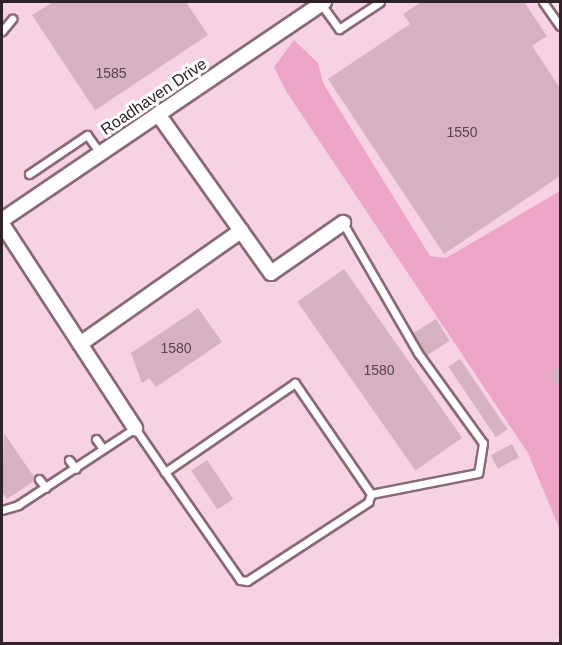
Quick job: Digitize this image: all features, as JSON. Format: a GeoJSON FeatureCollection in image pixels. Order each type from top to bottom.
{"type":"FeatureCollection","features":[{"type":"Feature","properties":{"kind":"street","name":"Roadhaven Drive"},"geometry":{"type":"LineString","coordinates":[[2,222],[322,3]]}},
{"type":"Feature","properties":{"kind":"street"},"geometry":{"type":"LineString","coordinates":[[158,114],[271,273],[343,223]]}},
{"type":"Feature","properties":{"kind":"street"},"geometry":{"type":"LineString","coordinates":[[2,222],[135,428]]}},
{"type":"Feature","properties":{"kind":"street"},"geometry":{"type":"LineString","coordinates":[[80,344],[241,231]]}},
{"type":"Feature","properties":{"kind":"lane"},"geometry":{"type":"LineString","coordinates":[[322,3],[339,29],[380,2]]}},
{"type":"Feature","properties":{"kind":"lane"},"geometry":{"type":"LineString","coordinates":[[543,2],[561,26]]}},
{"type":"Feature","properties":{"kind":"lane"},"geometry":{"type":"LineString","coordinates":[[2,32],[12,19]]}},
{"type":"Feature","properties":{"kind":"lane"},"geometry":{"type":"LineString","coordinates":[[29,174],[87,135],[100,153]]}},
{"type":"Feature","properties":{"kind":"lane"},"geometry":{"type":"LineString","coordinates":[[343,223],[418,353],[483,443],[478,473],[371,494]]}},
{"type":"Feature","properties":{"kind":"lane"},"geometry":{"type":"LineString","coordinates":[[165,472],[295,383],[371,494]]}},
{"type":"Feature","properties":{"kind":"lane"},"geometry":{"type":"LineString","coordinates":[[2,510],[76,469],[135,428],[240,580],[247,581],[368,502],[371,494]]}},
{"type":"Feature","properties":{"kind":"lane"},"geometry":{"type":"LineString","coordinates":[[96,439],[104,449]]}},
{"type":"Feature","properties":{"kind":"lane"},"geometry":{"type":"LineString","coordinates":[[69,460],[76,469]]}},
{"type":"Feature","properties":{"kind":"lane"},"geometry":{"type":"LineString","coordinates":[[39,479],[45,488]]}},
{"type":"Feature","properties":{"kind":"shaded area"},"geometry":{"type":"Polygon","coordinates":[[[2,2],[543,2],[560,26],[560,634],[555,643],[2,643],[2,2]]]}},
{"type":"Feature","properties":{"kind":"shaded area"},"geometry":{"type":"Polygon","coordinates":[[[294,40],[318,63],[323,83],[430,256],[446,258],[560,191],[560,530],[528,453],[286,91],[274,67],[294,40]]]}},
{"type":"Feature","properties":{"kind":"building"},"geometry":{"type":"Polygon","coordinates":[[[53,2],[186,2],[208,35],[95,110],[32,15],[53,2]]]}},
{"type":"Feature","properties":{"kind":"building"},"geometry":{"type":"Polygon","coordinates":[[[421,2],[524,2],[547,36],[532,46],[560,88],[560,176],[444,254],[328,79],[410,24],[403,14],[421,2]]]}},
{"type":"Feature","properties":{"kind":"building"},"geometry":{"type":"Polygon","coordinates":[[[344,269],[462,438],[415,470],[297,302],[344,269]]]}},
{"type":"Feature","properties":{"kind":"building"},"geometry":{"type":"Polygon","coordinates":[[[198,308],[222,342],[156,387],[149,378],[142,383],[131,353],[198,308]]]}},
{"type":"Feature","properties":{"kind":"building"},"geometry":{"type":"Polygon","coordinates":[[[436,319],[450,341],[427,355],[413,333],[436,319]]]}},
{"type":"Feature","properties":{"kind":"building"},"geometry":{"type":"Polygon","coordinates":[[[460,359],[508,429],[496,437],[448,367],[460,359]]]}},
{"type":"Feature","properties":{"kind":"building"},"geometry":{"type":"Polygon","coordinates":[[[560,366],[560,382],[557,385],[549,372],[560,366]]]}},
{"type":"Feature","properties":{"kind":"building"},"geometry":{"type":"Polygon","coordinates":[[[4,433],[36,480],[7,499],[2,492],[4,433]]]}},
{"type":"Feature","properties":{"kind":"building"},"geometry":{"type":"Polygon","coordinates":[[[512,444],[519,457],[498,469],[491,455],[512,444]]]}},
{"type":"Feature","properties":{"kind":"building"},"geometry":{"type":"Polygon","coordinates":[[[207,460],[233,499],[218,510],[191,471],[207,460]]]}}]}
